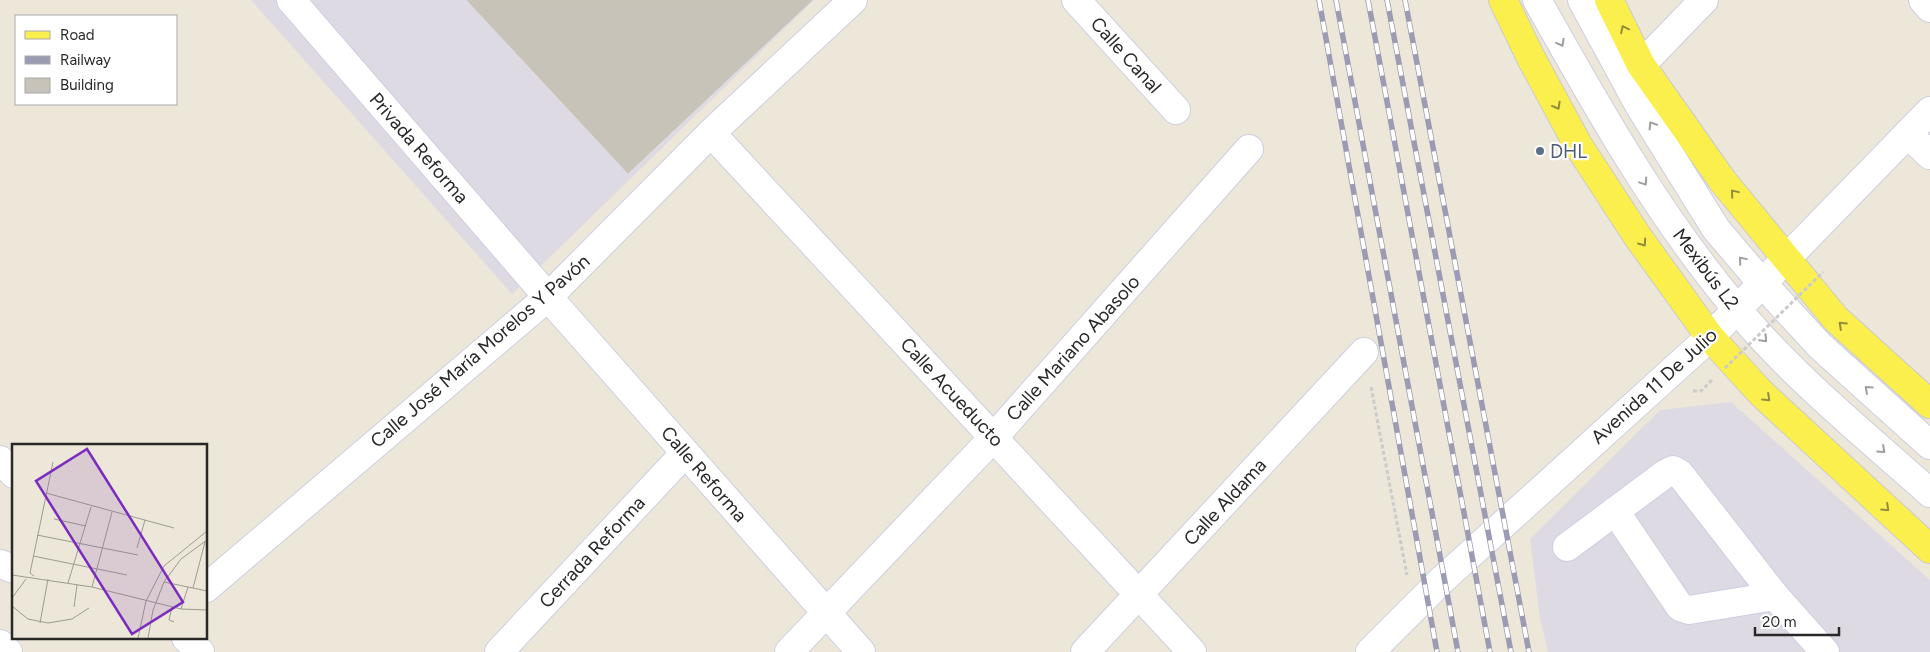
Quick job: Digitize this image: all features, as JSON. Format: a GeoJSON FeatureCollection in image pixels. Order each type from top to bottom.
{"type":"FeatureCollection","features":[{"type":"Feature","properties":{"kind":"main road"},"geometry":{"type":"LineString","coordinates":[[1503,0],[1530,58],[1578,145],[1638,237],[1710,337],[1761,393],[1930,549]]}},
{"type":"Feature","properties":{"kind":"main road"},"geometry":{"type":"LineString","coordinates":[[1610,0],[1641,65],[1722,180],[1836,319],[1930,404]]}},
{"type":"Feature","properties":{"kind":"street","name":"Privada Reforma"},"geometry":{"type":"LineString","coordinates":[[291,0],[548,297]]}},
{"type":"Feature","properties":{"kind":"street","name":"Calle José María Morelos Y Pavón"},"geometry":{"type":"LineString","coordinates":[[208,586],[548,297],[711,133],[854,0]]}},
{"type":"Feature","properties":{"kind":"street","name":"Calle Canal"},"geometry":{"type":"LineString","coordinates":[[1076,0],[1176,110]]}},
{"type":"Feature","properties":{"kind":"street","name":"Mexibús L2"},"geometry":{"type":"LineString","coordinates":[[1537,0],[1610,130],[1689,250],[1736,309],[1790,368],[1930,493]]}},
{"type":"Feature","properties":{"kind":"street","name":"Mexibús L2"},"geometry":{"type":"LineString","coordinates":[[1582,0],[1639,105],[1716,230],[1820,346],[1930,445]]}},
{"type":"Feature","properties":{"kind":"street"},"geometry":{"type":"LineString","coordinates":[[1641,65],[1704,0]]}},
{"type":"Feature","properties":{"kind":"street"},"geometry":{"type":"LineString","coordinates":[[1923,0],[1930,8]]}},
{"type":"Feature","properties":{"kind":"street","name":"Avenida 11 De Julio"},"geometry":{"type":"LineString","coordinates":[[1370,652],[1413,607],[1710,337],[1761,282],[1930,111]]}},
{"type":"Feature","properties":{"kind":"street","name":"Calle Acueducto"},"geometry":{"type":"LineString","coordinates":[[711,133],[1192,652]]}},
{"type":"Feature","properties":{"kind":"street"},"geometry":{"type":"LineString","coordinates":[[1908,134],[1930,155]]}},
{"type":"Feature","properties":{"kind":"street","name":"Calle Mariano Abasolo"},"geometry":{"type":"LineString","coordinates":[[789,652],[994,437],[1249,149]]}},
{"type":"Feature","properties":{"kind":"street","name":"Calle Reforma"},"geometry":{"type":"LineString","coordinates":[[548,297],[861,652]]}},
{"type":"Feature","properties":{"kind":"street","name":"Calle Aldama"},"geometry":{"type":"LineString","coordinates":[[1086,652],[1364,352]]}},
{"type":"Feature","properties":{"kind":"street","name":"Cerrada Reforma"},"geometry":{"type":"LineString","coordinates":[[499,652],[685,453]]}},
{"type":"Feature","properties":{"kind":"street"},"geometry":{"type":"LineString","coordinates":[[0,460],[12,472]]}},
{"type":"Feature","properties":{"kind":"street"},"geometry":{"type":"LineString","coordinates":[[1567,547],[1673,470],[1680,474],[1775,596],[1825,652]]}},
{"type":"Feature","properties":{"kind":"street"},"geometry":{"type":"LineString","coordinates":[[1615,511],[1680,607],[1689,610],[1775,596]]}},
{"type":"Feature","properties":{"kind":"street"},"geometry":{"type":"LineString","coordinates":[[0,564],[12,568]]}},
{"type":"Feature","properties":{"kind":"street"},"geometry":{"type":"LineString","coordinates":[[188,640],[200,652]]}},
{"type":"Feature","properties":{"kind":"path"},"geometry":{"type":"LineString","coordinates":[[1686,391],[1701,390],[1823,272]]}},
{"type":"Feature","properties":{"kind":"path"},"geometry":{"type":"LineString","coordinates":[[1364,352],[1413,607]]}},
{"type":"Feature","properties":{"kind":"shaded area"},"geometry":{"type":"Polygon","coordinates":[[[251,0],[814,0],[512,294],[251,0]]]}},
{"type":"Feature","properties":{"kind":"shaded area"},"geometry":{"type":"Polygon","coordinates":[[[1731,402],[1930,580],[1930,652],[1548,652],[1540,618],[1530,539],[1660,410],[1731,402]]]}},
{"type":"Feature","properties":{"kind":"building"},"geometry":{"type":"Polygon","coordinates":[[[467,0],[812,0],[628,173],[467,0]]]}},
{"type":"Feature","properties":{"kind":"railway"},"geometry":{"type":"LineString","coordinates":[[1319,0],[1437,652]]}},
{"type":"Feature","properties":{"kind":"railway"},"geometry":{"type":"LineString","coordinates":[[1336,0],[1458,652]]}},
{"type":"Feature","properties":{"kind":"railway"},"geometry":{"type":"LineString","coordinates":[[1368,0],[1490,652]]}},
{"type":"Feature","properties":{"kind":"railway"},"geometry":{"type":"LineString","coordinates":[[1387,0],[1511,652]]}},
{"type":"Feature","properties":{"kind":"railway"},"geometry":{"type":"LineString","coordinates":[[1405,0],[1529,652]]}},
{"type":"Feature","properties":{"kind":"place","name":"DHL"},"geometry":{"type":"Point","coordinates":[1540,151]}}]}
